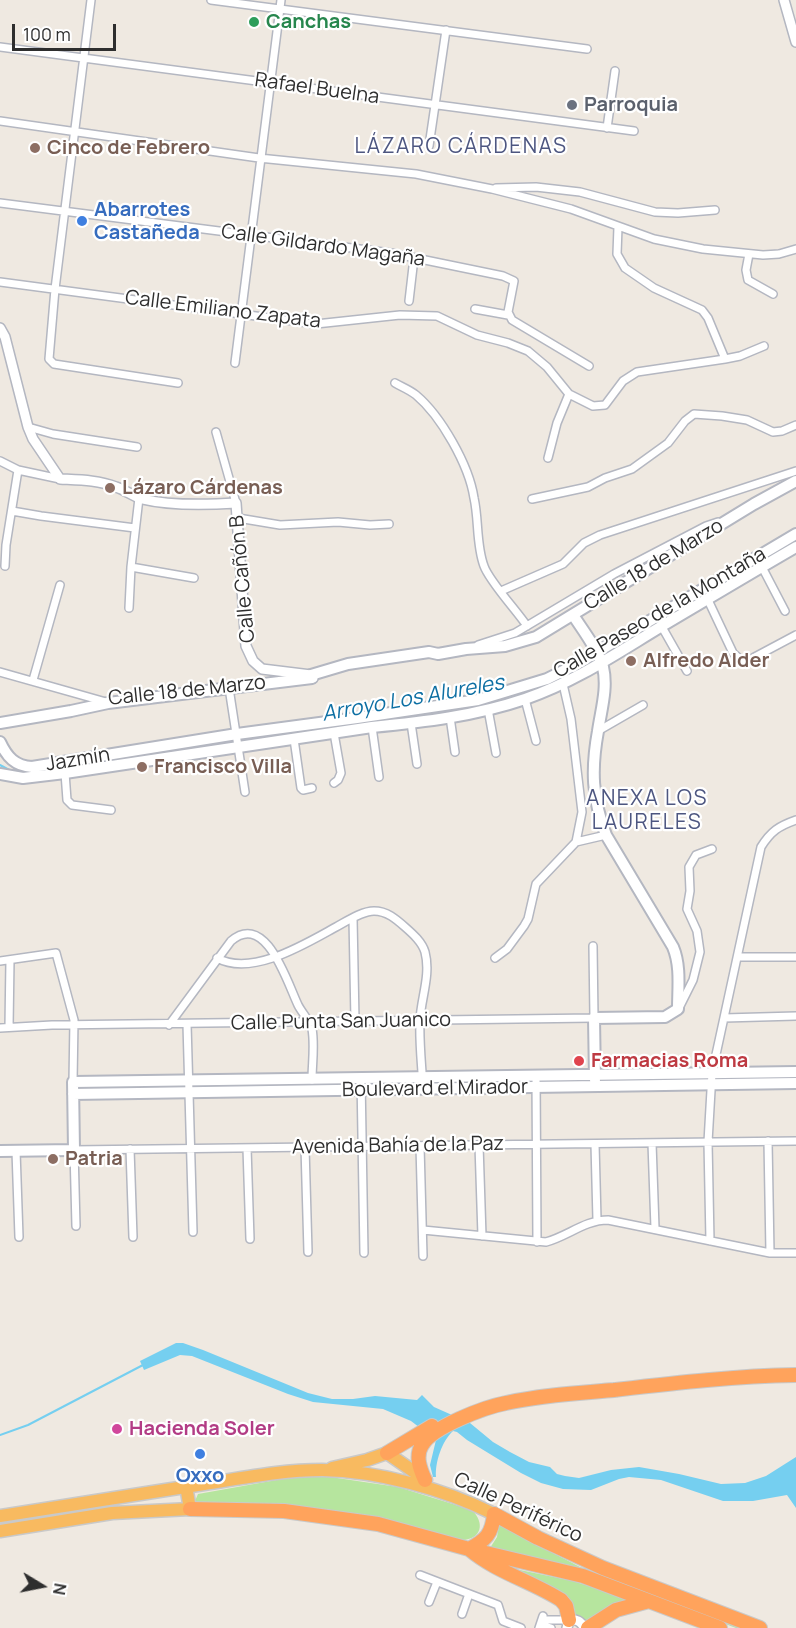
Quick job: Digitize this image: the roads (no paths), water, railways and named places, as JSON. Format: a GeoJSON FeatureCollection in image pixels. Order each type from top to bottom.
{"type":"FeatureCollection","features":[{"type":"Feature","properties":{"kind":"highway"},"geometry":{"type":"LineString","coordinates":[[325,1470],[387,1453],[425,1435],[457,1416],[505,1397],[687,1376],[796,1367]]}},
{"type":"Feature","properties":{"kind":"highway"},"geometry":{"type":"LineString","coordinates":[[457,1416],[506,1402],[686,1382],[796,1375]]}},
{"type":"Feature","properties":{"kind":"highway"},"geometry":{"type":"LineString","coordinates":[[425,1435],[418,1458],[425,1480]]}},
{"type":"Feature","properties":{"kind":"highway"},"geometry":{"type":"LineString","coordinates":[[387,1453],[445,1494]]}},
{"type":"Feature","properties":{"kind":"highway","name":"Calle Periférico"},"geometry":{"type":"LineString","coordinates":[[0,1516],[298,1470],[325,1470],[377,1476],[473,1504],[603,1568],[760,1628]]}},
{"type":"Feature","properties":{"kind":"highway"},"geometry":{"type":"LineString","coordinates":[[186,1486],[190,1509]]}},
{"type":"Feature","properties":{"kind":"highway","name":"Calle Periférico"},"geometry":{"type":"LineString","coordinates":[[0,1531],[112,1513],[190,1509],[284,1511],[337,1517],[378,1524],[469,1549],[583,1576],[719,1628]]}},
{"type":"Feature","properties":{"kind":"highway"},"geometry":{"type":"LineString","coordinates":[[494,1514],[488,1536],[484,1541],[469,1549],[498,1569],[561,1600],[566,1605],[568,1624]]}},
{"type":"Feature","properties":{"kind":"highway"},"geometry":{"type":"LineString","coordinates":[[587,1628],[616,1610],[649,1601]]}},
{"type":"Feature","properties":{"kind":"main road","name":"Calle 18 de Marzo"},"geometry":{"type":"LineString","coordinates":[[108,703],[154,699],[310,677],[358,662],[429,652],[438,654],[505,646],[536,637],[796,481]]}},
{"type":"Feature","properties":{"kind":"main road","name":"Calle Paseo de la Montaña"},"geometry":{"type":"LineString","coordinates":[[238,741],[294,739],[411,723],[488,709],[525,699],[563,684],[599,658],[796,534]]}},
{"type":"Feature","properties":{"kind":"main road","name":"Calle Paseo de la Montaña"},"geometry":{"type":"LineString","coordinates":[[0,774],[23,778],[65,774],[300,727],[478,700],[547,679],[599,658],[662,627],[796,548]]}},
{"type":"Feature","properties":{"kind":"main road"},"geometry":{"type":"LineString","coordinates":[[573,615],[599,658],[605,690],[593,769],[593,788],[606,835],[677,956],[678,1009]]}},
{"type":"Feature","properties":{"kind":"main road"},"geometry":{"type":"LineString","coordinates":[[0,723],[108,703]]}},
{"type":"Feature","properties":{"kind":"main road","name":"Jazmín"},"geometry":{"type":"LineString","coordinates":[[0,741],[12,760],[32,767],[238,741]]}},
{"type":"Feature","properties":{"kind":"main road","name":"Calle Punta San Juanico"},"geometry":{"type":"LineString","coordinates":[[594,1018],[665,1017],[678,1009]]}},
{"type":"Feature","properties":{"kind":"main road"},"geometry":{"type":"LineString","coordinates":[[594,1018],[595,1080]]}},
{"type":"Feature","properties":{"kind":"main road","name":"Boulevard el Mirador"},"geometry":{"type":"LineString","coordinates":[[73,1094],[536,1087],[595,1080],[712,1073],[796,1072]]}},
{"type":"Feature","properties":{"kind":"main road","name":"Boulevard el Mirador"},"geometry":{"type":"LineString","coordinates":[[73,1082],[536,1075],[595,1080],[712,1084],[796,1083]]}},
{"type":"Feature","properties":{"kind":"main road"},"geometry":{"type":"LineString","coordinates":[[73,1082],[74,1150]]}},
{"type":"Feature","properties":{"kind":"main road","name":"Avenida Bahía de la Paz"},"geometry":{"type":"LineString","coordinates":[[0,1151],[74,1150]]}},
{"type":"Feature","properties":{"kind":"street"},"geometry":{"type":"LineString","coordinates":[[91,0],[55,289],[50,338],[51,363],[178,383]]}},
{"type":"Feature","properties":{"kind":"street"},"geometry":{"type":"LineString","coordinates":[[211,0],[587,49]]}},
{"type":"Feature","properties":{"kind":"street"},"geometry":{"type":"LineString","coordinates":[[235,363],[281,0]]}},
{"type":"Feature","properties":{"kind":"street"},"geometry":{"type":"LineString","coordinates":[[784,0],[792,12],[796,42]]}},
{"type":"Feature","properties":{"kind":"street"},"geometry":{"type":"LineString","coordinates":[[429,146],[446,30]]}},
{"type":"Feature","properties":{"kind":"street","name":"Rafael Buelna"},"geometry":{"type":"LineString","coordinates":[[0,47],[634,131]]}},
{"type":"Feature","properties":{"kind":"street"},"geometry":{"type":"LineString","coordinates":[[607,128],[615,71]]}},
{"type":"Feature","properties":{"kind":"street"},"geometry":{"type":"LineString","coordinates":[[0,121],[260,158],[416,174],[492,189],[571,209],[618,227],[674,244],[749,254],[779,254],[796,249]]}},
{"type":"Feature","properties":{"kind":"street"},"geometry":{"type":"LineString","coordinates":[[492,189],[510,186],[580,192],[655,212],[715,210]]}},
{"type":"Feature","properties":{"kind":"street","name":"Calle Gildardo Magaña"},"geometry":{"type":"LineString","coordinates":[[0,202],[251,234],[414,258],[503,276],[514,281],[508,315]]}},
{"type":"Feature","properties":{"kind":"street"},"geometry":{"type":"LineString","coordinates":[[618,227],[617,254],[625,268],[654,288],[702,310],[708,318],[725,359],[764,346]]}},
{"type":"Feature","properties":{"kind":"street"},"geometry":{"type":"LineString","coordinates":[[749,254],[746,270],[748,280],[773,294]]}},
{"type":"Feature","properties":{"kind":"street"},"geometry":{"type":"LineString","coordinates":[[410,301],[414,258]]}},
{"type":"Feature","properties":{"kind":"street","name":"Calle Emiliano Zapata"},"geometry":{"type":"LineString","coordinates":[[0,282],[316,324],[400,315],[437,316],[477,335],[528,351],[547,367],[569,394],[593,406],[605,405],[623,381],[638,372],[725,359]]}},
{"type":"Feature","properties":{"kind":"street"},"geometry":{"type":"LineString","coordinates":[[475,309],[508,315],[512,320],[589,366]]}},
{"type":"Feature","properties":{"kind":"street"},"geometry":{"type":"LineString","coordinates":[[0,328],[5,337],[28,427],[33,439],[60,479]]}},
{"type":"Feature","properties":{"kind":"street"},"geometry":{"type":"LineString","coordinates":[[395,383],[416,395],[452,442],[462,459],[471,481],[484,567],[489,577],[527,626]]}},
{"type":"Feature","properties":{"kind":"street"},"geometry":{"type":"LineString","coordinates":[[548,458],[557,423],[569,394]]}},
{"type":"Feature","properties":{"kind":"street"},"geometry":{"type":"LineString","coordinates":[[532,499],[562,490],[588,487],[605,477],[632,469],[668,443],[685,421],[694,414],[737,418],[764,426],[773,432],[796,425]]}},
{"type":"Feature","properties":{"kind":"street"},"geometry":{"type":"LineString","coordinates":[[28,427],[52,434],[137,447]]}},
{"type":"Feature","properties":{"kind":"street","name":"Calle Cañón B"},"geometry":{"type":"LineString","coordinates":[[216,432],[236,503],[246,646],[251,657],[262,669],[310,677]]}},
{"type":"Feature","properties":{"kind":"street"},"geometry":{"type":"LineString","coordinates":[[0,461],[18,470],[60,479],[107,484],[139,498],[172,503],[236,503]]}},
{"type":"Feature","properties":{"kind":"street"},"geometry":{"type":"LineString","coordinates":[[4,566],[18,470]]}},
{"type":"Feature","properties":{"kind":"street"},"geometry":{"type":"LineString","coordinates":[[501,591],[563,564],[585,543],[600,535],[796,471]]}},
{"type":"Feature","properties":{"kind":"street"},"geometry":{"type":"LineString","coordinates":[[129,608],[139,498]]}},
{"type":"Feature","properties":{"kind":"street"},"geometry":{"type":"LineString","coordinates":[[12,511],[135,528]]}},
{"type":"Feature","properties":{"kind":"street","name":"Calle 18 de Marzo"},"geometry":{"type":"LineString","coordinates":[[474,648],[515,633],[614,574],[706,526],[733,517]]}},
{"type":"Feature","properties":{"kind":"street"},"geometry":{"type":"LineString","coordinates":[[238,518],[280,525],[338,522],[389,524]]}},
{"type":"Feature","properties":{"kind":"street"},"geometry":{"type":"LineString","coordinates":[[131,567],[194,578]]}},
{"type":"Feature","properties":{"kind":"street"},"geometry":{"type":"LineString","coordinates":[[762,567],[785,611]]}},
{"type":"Feature","properties":{"kind":"street"},"geometry":{"type":"LineString","coordinates":[[33,680],[60,585]]}},
{"type":"Feature","properties":{"kind":"street"},"geometry":{"type":"LineString","coordinates":[[708,600],[733,653],[741,660],[751,659],[796,635]]}},
{"type":"Feature","properties":{"kind":"street"},"geometry":{"type":"LineString","coordinates":[[662,627],[687,671]]}},
{"type":"Feature","properties":{"kind":"street","name":"Calle 18 de Marzo"},"geometry":{"type":"LineString","coordinates":[[0,672],[108,703]]}},
{"type":"Feature","properties":{"kind":"street"},"geometry":{"type":"LineString","coordinates":[[563,684],[571,719],[582,812],[576,843]]}},
{"type":"Feature","properties":{"kind":"street"},"geometry":{"type":"LineString","coordinates":[[229,688],[245,792]]}},
{"type":"Feature","properties":{"kind":"street"},"geometry":{"type":"LineString","coordinates":[[525,699],[536,741]]}},
{"type":"Feature","properties":{"kind":"street"},"geometry":{"type":"LineString","coordinates":[[598,731],[643,705]]}},
{"type":"Feature","properties":{"kind":"street"},"geometry":{"type":"LineString","coordinates":[[488,709],[496,753]]}},
{"type":"Feature","properties":{"kind":"street"},"geometry":{"type":"LineString","coordinates":[[450,717],[455,752]]}},
{"type":"Feature","properties":{"kind":"street"},"geometry":{"type":"LineString","coordinates":[[411,723],[417,764]]}},
{"type":"Feature","properties":{"kind":"street"},"geometry":{"type":"LineString","coordinates":[[372,727],[380,777]]}},
{"type":"Feature","properties":{"kind":"street"},"geometry":{"type":"LineString","coordinates":[[334,733],[340,777],[334,783]]}},
{"type":"Feature","properties":{"kind":"street"},"geometry":{"type":"LineString","coordinates":[[294,739],[301,788],[303,790],[312,788]]}},
{"type":"Feature","properties":{"kind":"street"},"geometry":{"type":"LineString","coordinates":[[65,774],[67,800],[72,805],[111,810]]}},
{"type":"Feature","properties":{"kind":"street"},"geometry":{"type":"LineString","coordinates":[[710,1241],[708,1142],[712,1073],[761,847],[770,834],[780,826],[796,821]]}},
{"type":"Feature","properties":{"kind":"street"},"geometry":{"type":"LineString","coordinates":[[495,958],[507,949],[528,919],[536,884],[576,843],[606,835]]}},
{"type":"Feature","properties":{"kind":"street"},"geometry":{"type":"LineString","coordinates":[[678,1009],[693,980],[700,952],[698,931],[687,909],[690,891],[689,867],[696,855],[712,849]]}},
{"type":"Feature","properties":{"kind":"street"},"geometry":{"type":"LineString","coordinates":[[217,958],[224,962],[260,962],[310,942],[353,918],[372,911],[395,917],[421,944],[425,952],[427,972],[420,1021],[423,1089]]}},
{"type":"Feature","properties":{"kind":"street"},"geometry":{"type":"LineString","coordinates":[[353,918],[355,1021]]}},
{"type":"Feature","properties":{"kind":"street"},"geometry":{"type":"LineString","coordinates":[[169,1025],[231,941],[243,933],[255,934],[269,946],[312,1030],[312,1090]]}},
{"type":"Feature","properties":{"kind":"street"},"geometry":{"type":"LineString","coordinates":[[593,946],[594,1018]]}},
{"type":"Feature","properties":{"kind":"street"},"geometry":{"type":"LineString","coordinates":[[0,962],[56,953],[75,1025],[73,1082]]}},
{"type":"Feature","properties":{"kind":"street"},"geometry":{"type":"LineString","coordinates":[[738,957],[796,957]]}},
{"type":"Feature","properties":{"kind":"street"},"geometry":{"type":"LineString","coordinates":[[9,1027],[10,960]]}},
{"type":"Feature","properties":{"kind":"street"},"geometry":{"type":"LineString","coordinates":[[724,1018],[796,1016]]}},
{"type":"Feature","properties":{"kind":"street","name":"Calle Punta San Juanico"},"geometry":{"type":"LineString","coordinates":[[0,1028],[594,1018]]}},
{"type":"Feature","properties":{"kind":"street"},"geometry":{"type":"LineString","coordinates":[[187,1024],[193,1232]]}},
{"type":"Feature","properties":{"kind":"street"},"geometry":{"type":"LineString","coordinates":[[536,1075],[537,1242]]}},
{"type":"Feature","properties":{"kind":"street"},"geometry":{"type":"LineString","coordinates":[[361,1078],[364,1252]]}},
{"type":"Feature","properties":{"kind":"street","name":"Avenida Bahía de la Paz"},"geometry":{"type":"LineString","coordinates":[[74,1150],[796,1141]]}},
{"type":"Feature","properties":{"kind":"street"},"geometry":{"type":"LineString","coordinates":[[768,1142],[770,1253]]}},
{"type":"Feature","properties":{"kind":"street"},"geometry":{"type":"LineString","coordinates":[[652,1143],[655,1228]]}},
{"type":"Feature","properties":{"kind":"street"},"geometry":{"type":"LineString","coordinates":[[596,1144],[597,1220]]}},
{"type":"Feature","properties":{"kind":"street"},"geometry":{"type":"LineString","coordinates":[[479,1145],[482,1236]]}},
{"type":"Feature","properties":{"kind":"street"},"geometry":{"type":"LineString","coordinates":[[420,1146],[423,1256]]}},
{"type":"Feature","properties":{"kind":"street"},"geometry":{"type":"LineString","coordinates":[[305,1147],[308,1252]]}},
{"type":"Feature","properties":{"kind":"street"},"geometry":{"type":"LineString","coordinates":[[248,1148],[250,1239]]}},
{"type":"Feature","properties":{"kind":"street"},"geometry":{"type":"LineString","coordinates":[[130,1149],[133,1237]]}},
{"type":"Feature","properties":{"kind":"street"},"geometry":{"type":"LineString","coordinates":[[74,1150],[76,1226]]}},
{"type":"Feature","properties":{"kind":"street"},"geometry":{"type":"LineString","coordinates":[[16,1151],[19,1237]]}},
{"type":"Feature","properties":{"kind":"street"},"geometry":{"type":"LineString","coordinates":[[423,1230],[537,1242],[557,1239],[597,1220],[608,1220],[770,1253],[796,1252]]}},
{"type":"Feature","properties":{"kind":"street"},"geometry":{"type":"LineString","coordinates":[[420,1575],[500,1606],[501,1620],[521,1628]]}},
{"type":"Feature","properties":{"kind":"street"},"geometry":{"type":"LineString","coordinates":[[429,1602],[437,1582]]}},
{"type":"Feature","properties":{"kind":"street"},"geometry":{"type":"LineString","coordinates":[[462,1614],[469,1594]]}},
{"type":"Feature","properties":{"kind":"street"},"geometry":{"type":"LineString","coordinates":[[541,1622],[568,1624],[580,1621],[587,1628]]}},
{"type":"Feature","properties":{"kind":"street"},"geometry":{"type":"LineString","coordinates":[[541,1622],[551,1628]]}},
{"type":"Feature","properties":{"kind":"water"},"geometry":{"type":"Polygon","coordinates":[[[176,1343],[203,1350],[308,1393],[332,1399],[375,1396],[417,1400],[422,1395],[434,1407],[470,1423],[493,1442],[510,1452],[529,1462],[550,1467],[557,1474],[565,1476],[579,1478],[611,1470],[639,1467],[721,1484],[745,1483],[766,1476],[796,1457],[796,1508],[787,1495],[753,1501],[723,1501],[661,1480],[629,1477],[591,1490],[563,1489],[541,1483],[521,1473],[453,1431],[440,1452],[436,1477],[433,1477],[430,1465],[436,1440],[411,1421],[383,1409],[313,1402],[192,1356],[180,1355],[144,1370],[140,1361],[176,1343]]]}},
{"type":"Feature","properties":{"kind":"waterway","name":"Arroyo Los Alureles"},"geometry":{"type":"LineString","coordinates":[[688,604],[796,540]]}},
{"type":"Feature","properties":{"kind":"waterway","name":"Arroyo Los Alureles"},"geometry":{"type":"LineString","coordinates":[[603,655],[647,629]]}},
{"type":"Feature","properties":{"kind":"waterway","name":"Arroyo Los Alureles"},"geometry":{"type":"LineString","coordinates":[[550,683],[567,675]]}},
{"type":"Feature","properties":{"kind":"waterway","name":"Arroyo Los Alureles"},"geometry":{"type":"LineString","coordinates":[[393,720],[480,705],[542,686]]}},
{"type":"Feature","properties":{"kind":"waterway","name":"Arroyo Los Alureles"},"geometry":{"type":"LineString","coordinates":[[0,765],[13,772]]}},
{"type":"Feature","properties":{"kind":"waterway","name":"Arroyo Los Alureles"},"geometry":{"type":"LineString","coordinates":[[58,769],[85,765]]}},
{"type":"Feature","properties":{"kind":"waterway"},"geometry":{"type":"LineString","coordinates":[[0,1435],[28,1425],[143,1365]]}},
{"type":"Feature","properties":{"kind":"place","name":"Canchas"},"geometry":{"type":"Point","coordinates":[254,22]}},
{"type":"Feature","properties":{"kind":"place","name":"Parroquia"},"geometry":{"type":"Point","coordinates":[572,105]}},
{"type":"Feature","properties":{"kind":"place","name":"Cinco de Febrero"},"geometry":{"type":"Point","coordinates":[35,148]}},
{"type":"Feature","properties":{"kind":"place","name":"Abarrotes Castañeda"},"geometry":{"type":"Point","coordinates":[82,221]}},
{"type":"Feature","properties":{"kind":"place","name":"Lázaro Cárdenas"},"geometry":{"type":"Point","coordinates":[110,488]}},
{"type":"Feature","properties":{"kind":"place","name":"Alfredo Alder"},"geometry":{"type":"Point","coordinates":[631,661]}},
{"type":"Feature","properties":{"kind":"place","name":"Francisco Villa"},"geometry":{"type":"Point","coordinates":[142,767]}},
{"type":"Feature","properties":{"kind":"place","name":"Farmacias Roma"},"geometry":{"type":"Point","coordinates":[579,1061]}},
{"type":"Feature","properties":{"kind":"place","name":"Patria"},"geometry":{"type":"Point","coordinates":[53,1159]}},
{"type":"Feature","properties":{"kind":"place","name":"Hacienda Soler"},"geometry":{"type":"Point","coordinates":[117,1429]}},
{"type":"Feature","properties":{"kind":"place","name":"Oxxo"},"geometry":{"type":"Point","coordinates":[200,1454]}},
{"type":"Feature","properties":{"kind":"district","name":"LÁZARO CÁRDENAS"},"geometry":{"type":"Point","coordinates":[461,147]}},
{"type":"Feature","properties":{"kind":"district","name":"ANEXA LOS LAURELES"},"geometry":{"type":"Point","coordinates":[647,811]}}]}
